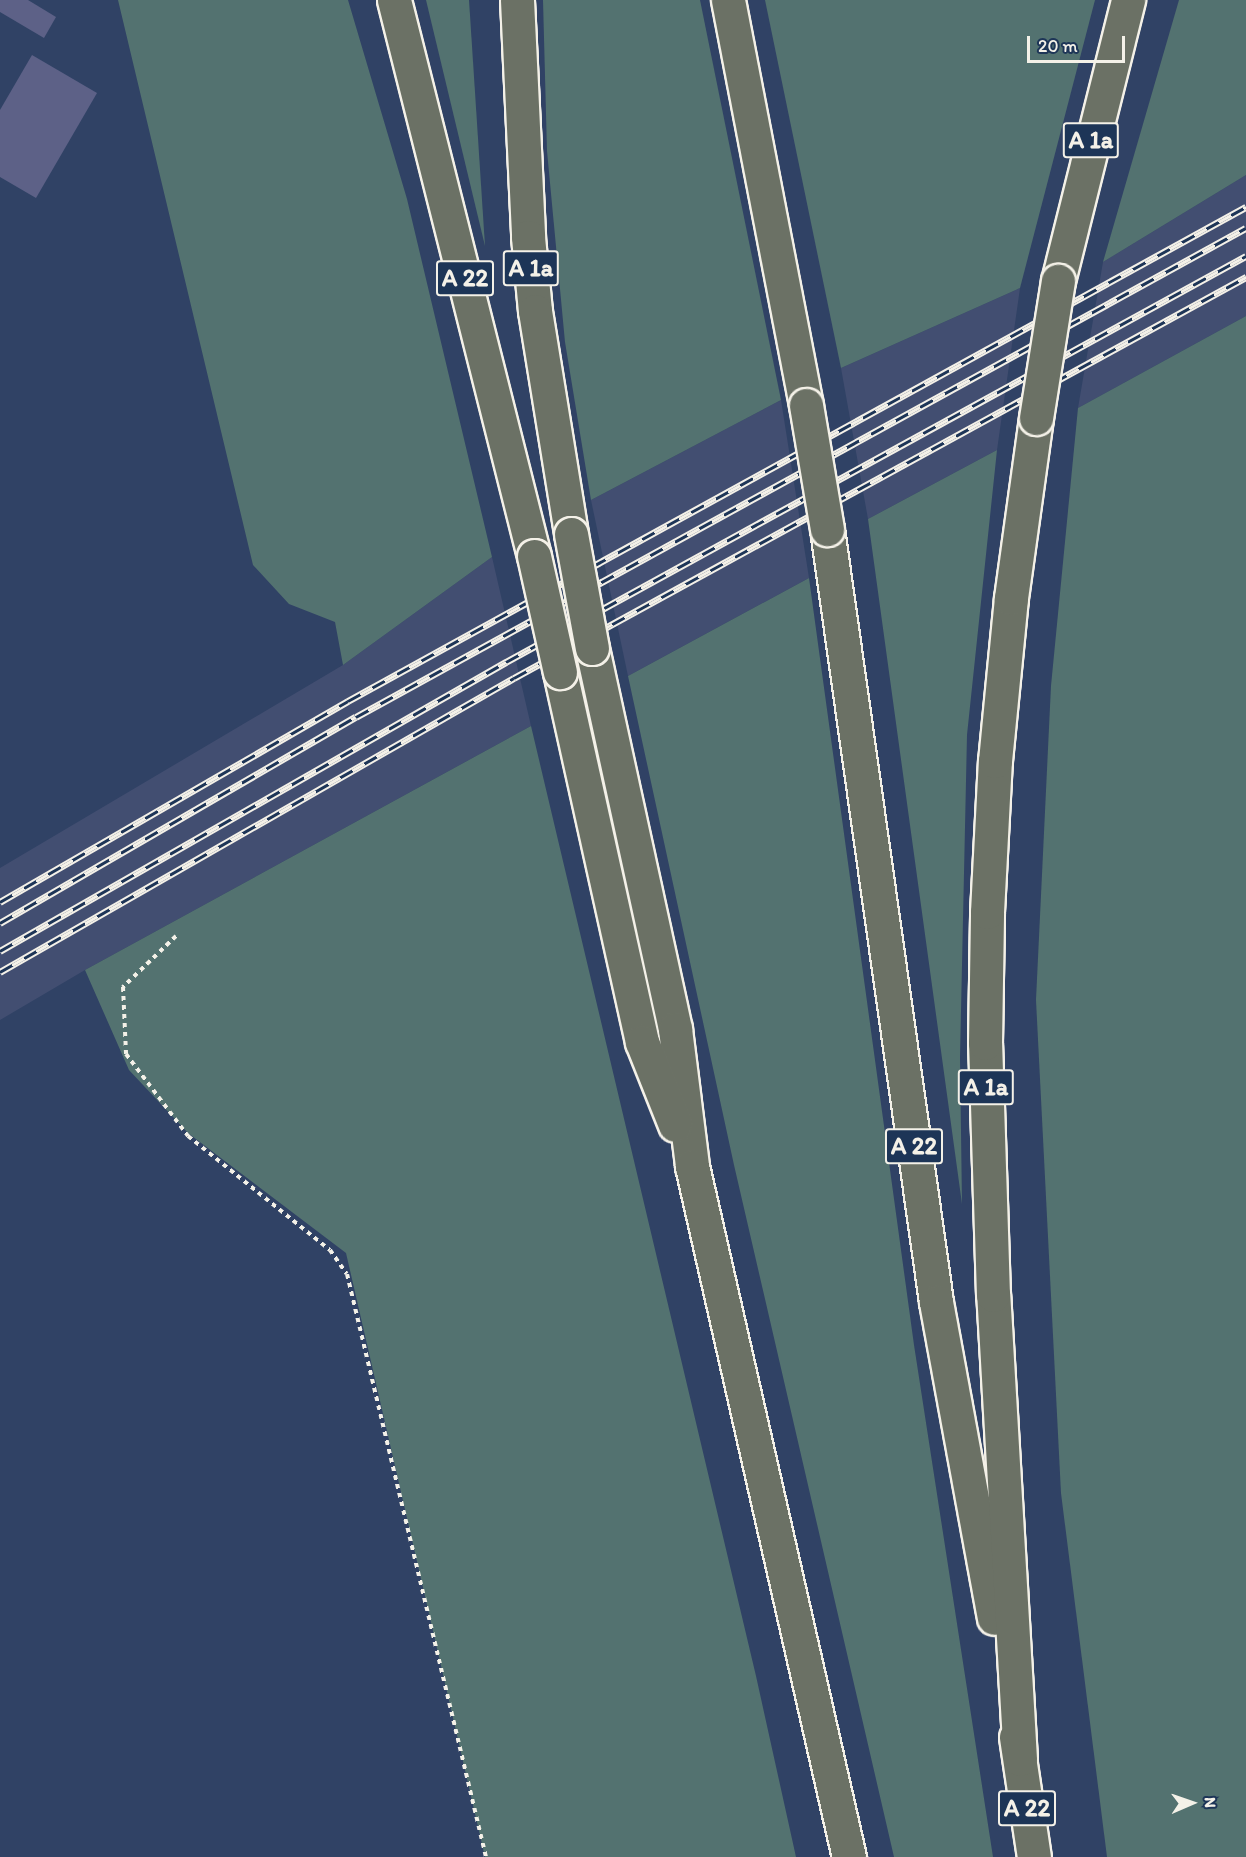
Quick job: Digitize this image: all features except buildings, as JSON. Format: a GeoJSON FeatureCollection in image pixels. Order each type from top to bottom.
{"type":"FeatureCollection","features":[{"type":"Feature","properties":{"kind":"highway","name":"A 22"},"geometry":{"type":"LineString","coordinates":[[394,0],[534,556],[642,1042],[692,1166],[849,1857]]}},
{"type":"Feature","properties":{"kind":"highway","name":"A 1a"},"geometry":{"type":"LineString","coordinates":[[517,0],[523,161],[535,311],[592,648],[675,1029],[692,1166]]}},
{"type":"Feature","properties":{"kind":"highway","name":"A 22"},"geometry":{"type":"LineString","coordinates":[[728,0],[806,405],[827,529],[936,1302],[1020,1759],[1034,1857]]}},
{"type":"Feature","properties":{"kind":"highway","name":"A 1a"},"geometry":{"type":"LineString","coordinates":[[1020,1759],[993,1284],[985,1043],[987,912],[995,761],[1011,598],[1035,418],[1058,282],[1128,0]]}},
{"type":"Feature","properties":{"kind":"path"},"geometry":{"type":"LineString","coordinates":[[176,936],[123,987],[126,1054],[188,1136],[330,1250],[347,1274],[486,1857]]}},
{"type":"Feature","properties":{"kind":"shaded area"},"geometry":{"type":"Polygon","coordinates":[[[1246,175],[1246,316],[1078,408],[1103,262],[1246,175]]]}},
{"type":"Feature","properties":{"kind":"shaded area"},"geometry":{"type":"Polygon","coordinates":[[[1020,288],[997,450],[868,519],[841,368],[1020,288]]]}},
{"type":"Feature","properties":{"kind":"shaded area"},"geometry":{"type":"Polygon","coordinates":[[[781,400],[809,578],[628,676],[591,500],[781,400]]]}},
{"type":"Feature","properties":{"kind":"shaded area"},"geometry":{"type":"Polygon","coordinates":[[[492,557],[531,726],[85,970],[0,1020],[0,868],[343,665],[492,557]]]}},
{"type":"Feature","properties":{"kind":"green space"},"geometry":{"type":"Polygon","coordinates":[[[118,0],[348,0],[407,199],[492,557],[343,665],[335,622],[289,604],[253,565],[118,0]]]}},
{"type":"Feature","properties":{"kind":"green space"},"geometry":{"type":"Polygon","coordinates":[[[426,0],[469,0],[485,246],[426,0]]]}},
{"type":"Feature","properties":{"kind":"green space"},"geometry":{"type":"Polygon","coordinates":[[[543,0],[700,0],[781,400],[591,500],[565,342],[547,151],[543,0]]]}},
{"type":"Feature","properties":{"kind":"green space"},"geometry":{"type":"Polygon","coordinates":[[[765,0],[1095,0],[1020,288],[841,368],[765,0]]]}},
{"type":"Feature","properties":{"kind":"green space"},"geometry":{"type":"Polygon","coordinates":[[[1179,0],[1246,0],[1246,175],[1103,262],[1179,0]]]}},
{"type":"Feature","properties":{"kind":"green space"},"geometry":{"type":"Polygon","coordinates":[[[1246,316],[1246,1857],[1107,1857],[1061,1493],[1036,1000],[1051,686],[1078,408],[1246,316]]]}},
{"type":"Feature","properties":{"kind":"green space"},"geometry":{"type":"Polygon","coordinates":[[[997,450],[967,735],[960,1058],[962,1204],[868,519],[997,450]]]}},
{"type":"Feature","properties":{"kind":"green space"},"geometry":{"type":"Polygon","coordinates":[[[809,578],[914,1345],[993,1857],[894,1857],[734,1165],[628,676],[809,578]]]}},
{"type":"Feature","properties":{"kind":"green space"},"geometry":{"type":"Polygon","coordinates":[[[531,726],[756,1676],[796,1857],[485,1857],[346,1253],[188,1133],[129,1070],[85,970],[531,726]]]}},
{"type":"Feature","properties":{"kind":"railway"},"geometry":{"type":"LineString","coordinates":[[0,902],[348,701],[1246,207]]}},
{"type":"Feature","properties":{"kind":"railway"},"geometry":{"type":"LineString","coordinates":[[0,923],[356,717],[1246,228]]}},
{"type":"Feature","properties":{"kind":"railway"},"geometry":{"type":"LineString","coordinates":[[0,951],[506,662],[1246,256]]}},
{"type":"Feature","properties":{"kind":"railway"},"geometry":{"type":"LineString","coordinates":[[0,972],[514,678],[1246,277]]}}]}
